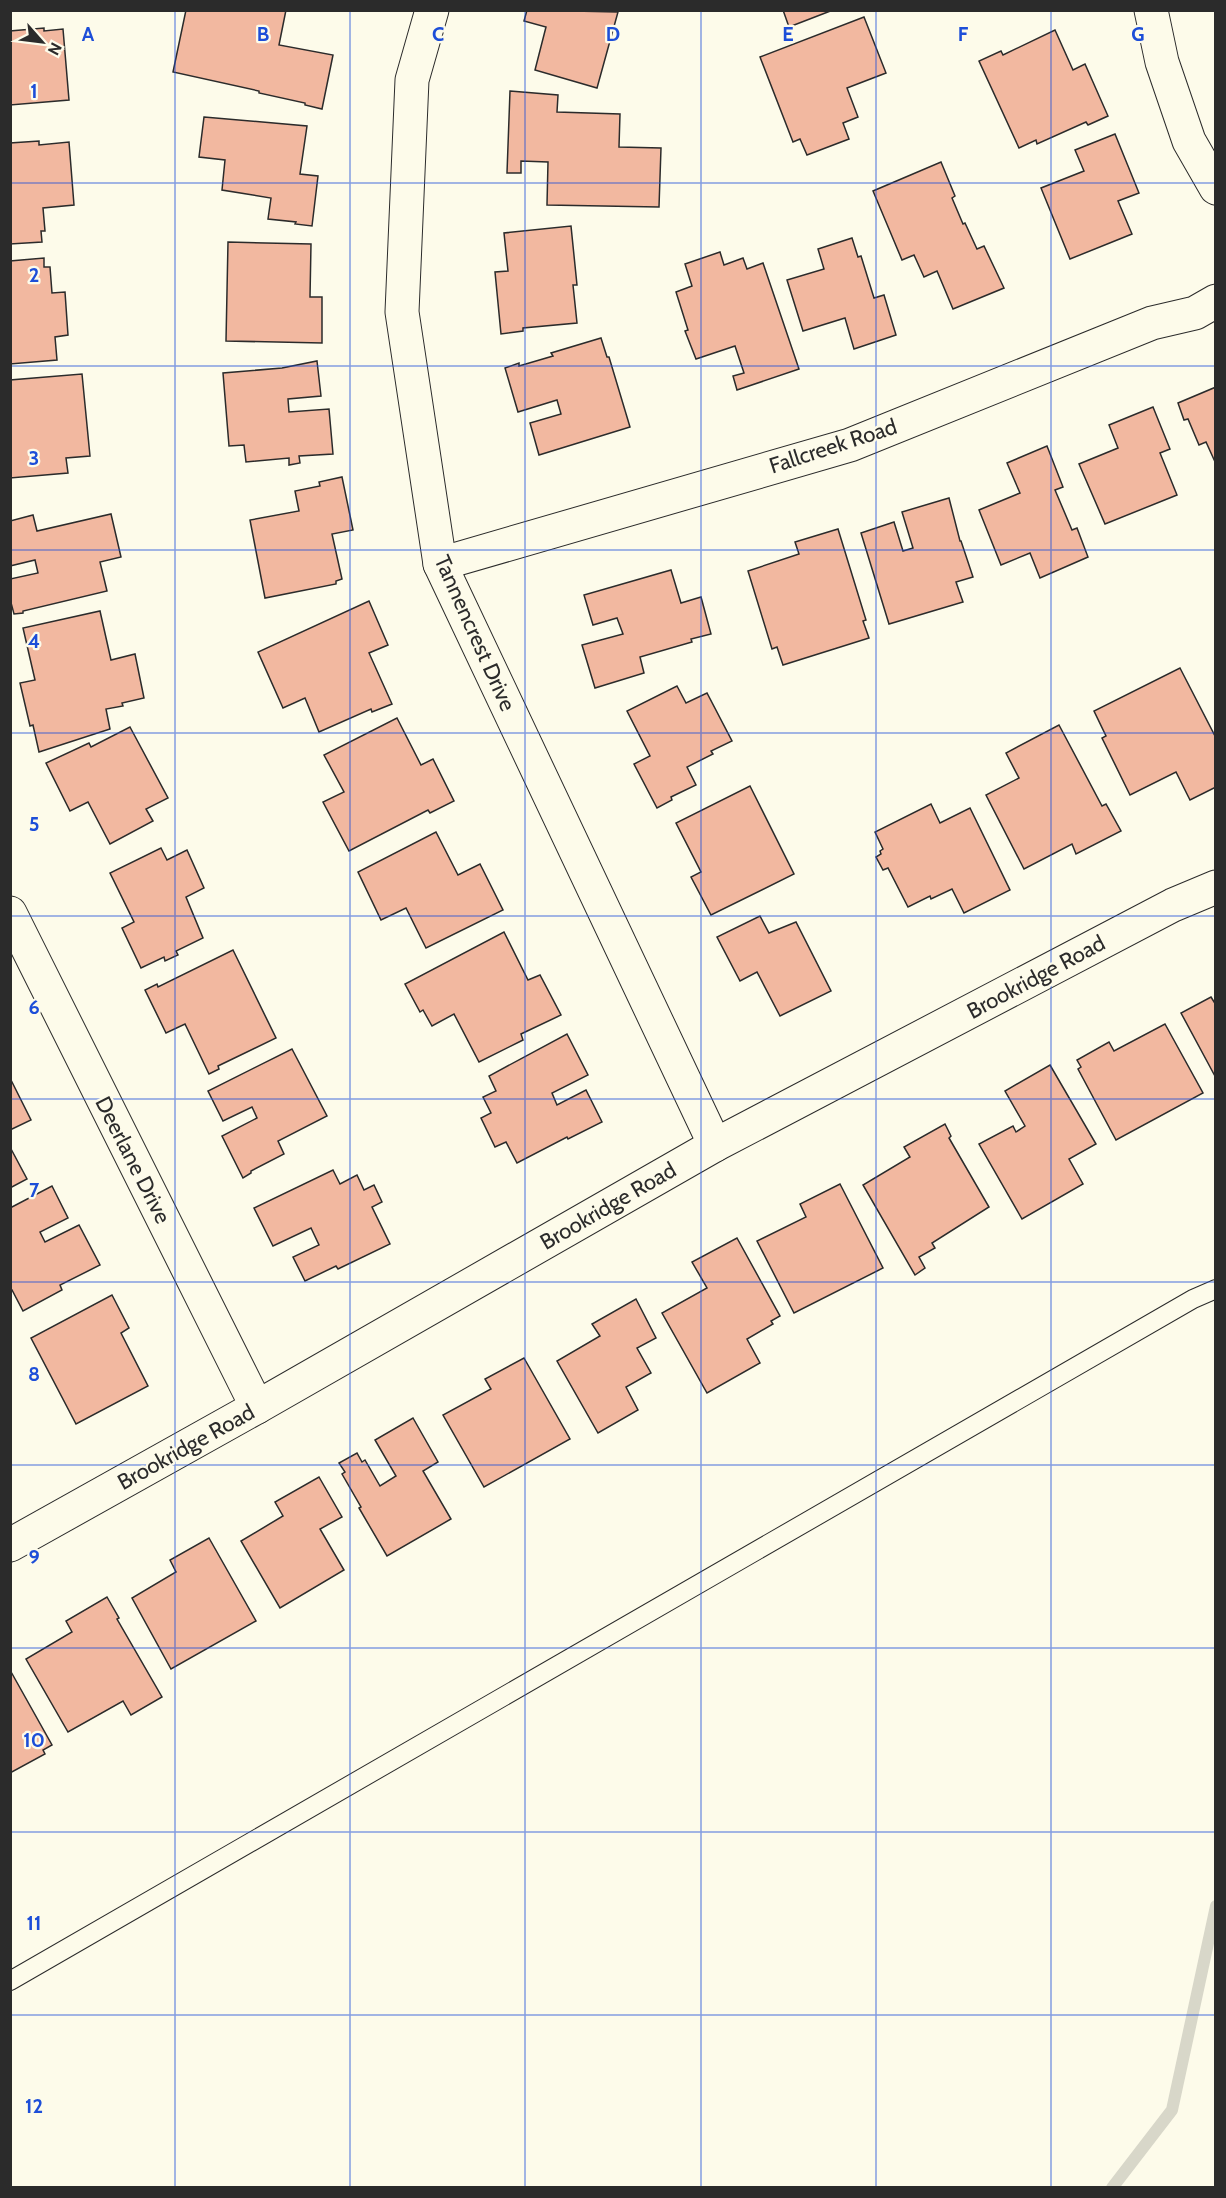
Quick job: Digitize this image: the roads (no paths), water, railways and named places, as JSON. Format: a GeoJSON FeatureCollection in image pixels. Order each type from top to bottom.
{"type":"FeatureCollection","features":[{"type":"Feature","properties":{"kind":"street","name":"Tannencrest Drive"},"geometry":{"type":"LineString","coordinates":[[432,10],[412,80],[402,312],[440,564],[715,1145]]}},
{"type":"Feature","properties":{"kind":"street"},"geometry":{"type":"LineString","coordinates":[[1151,10],[1162,62],[1189,141],[1215,188]]}},
{"type":"Feature","properties":{"kind":"street","name":"Fallcreek Road"},"geometry":{"type":"LineString","coordinates":[[440,564],[850,445],[1152,323],[1195,313],[1215,301]]}},
{"type":"Feature","properties":{"kind":"street","name":"Brookridge Road"},"geometry":{"type":"LineString","coordinates":[[10,1545],[715,1145],[1173,905],[1215,887]]}},
{"type":"Feature","properties":{"kind":"street","name":"Deerlane Drive"},"geometry":{"type":"LineString","coordinates":[[10,913],[256,1407]]}},
{"type":"Feature","properties":{"kind":"lane"},"geometry":{"type":"LineString","coordinates":[[10,1981],[1192,1299],[1215,1289]]}},
{"type":"Feature","properties":{"kind":"waterway"},"geometry":{"type":"LineString","coordinates":[[1112,2188],[1172,2110],[1216,1906]]}}]}
